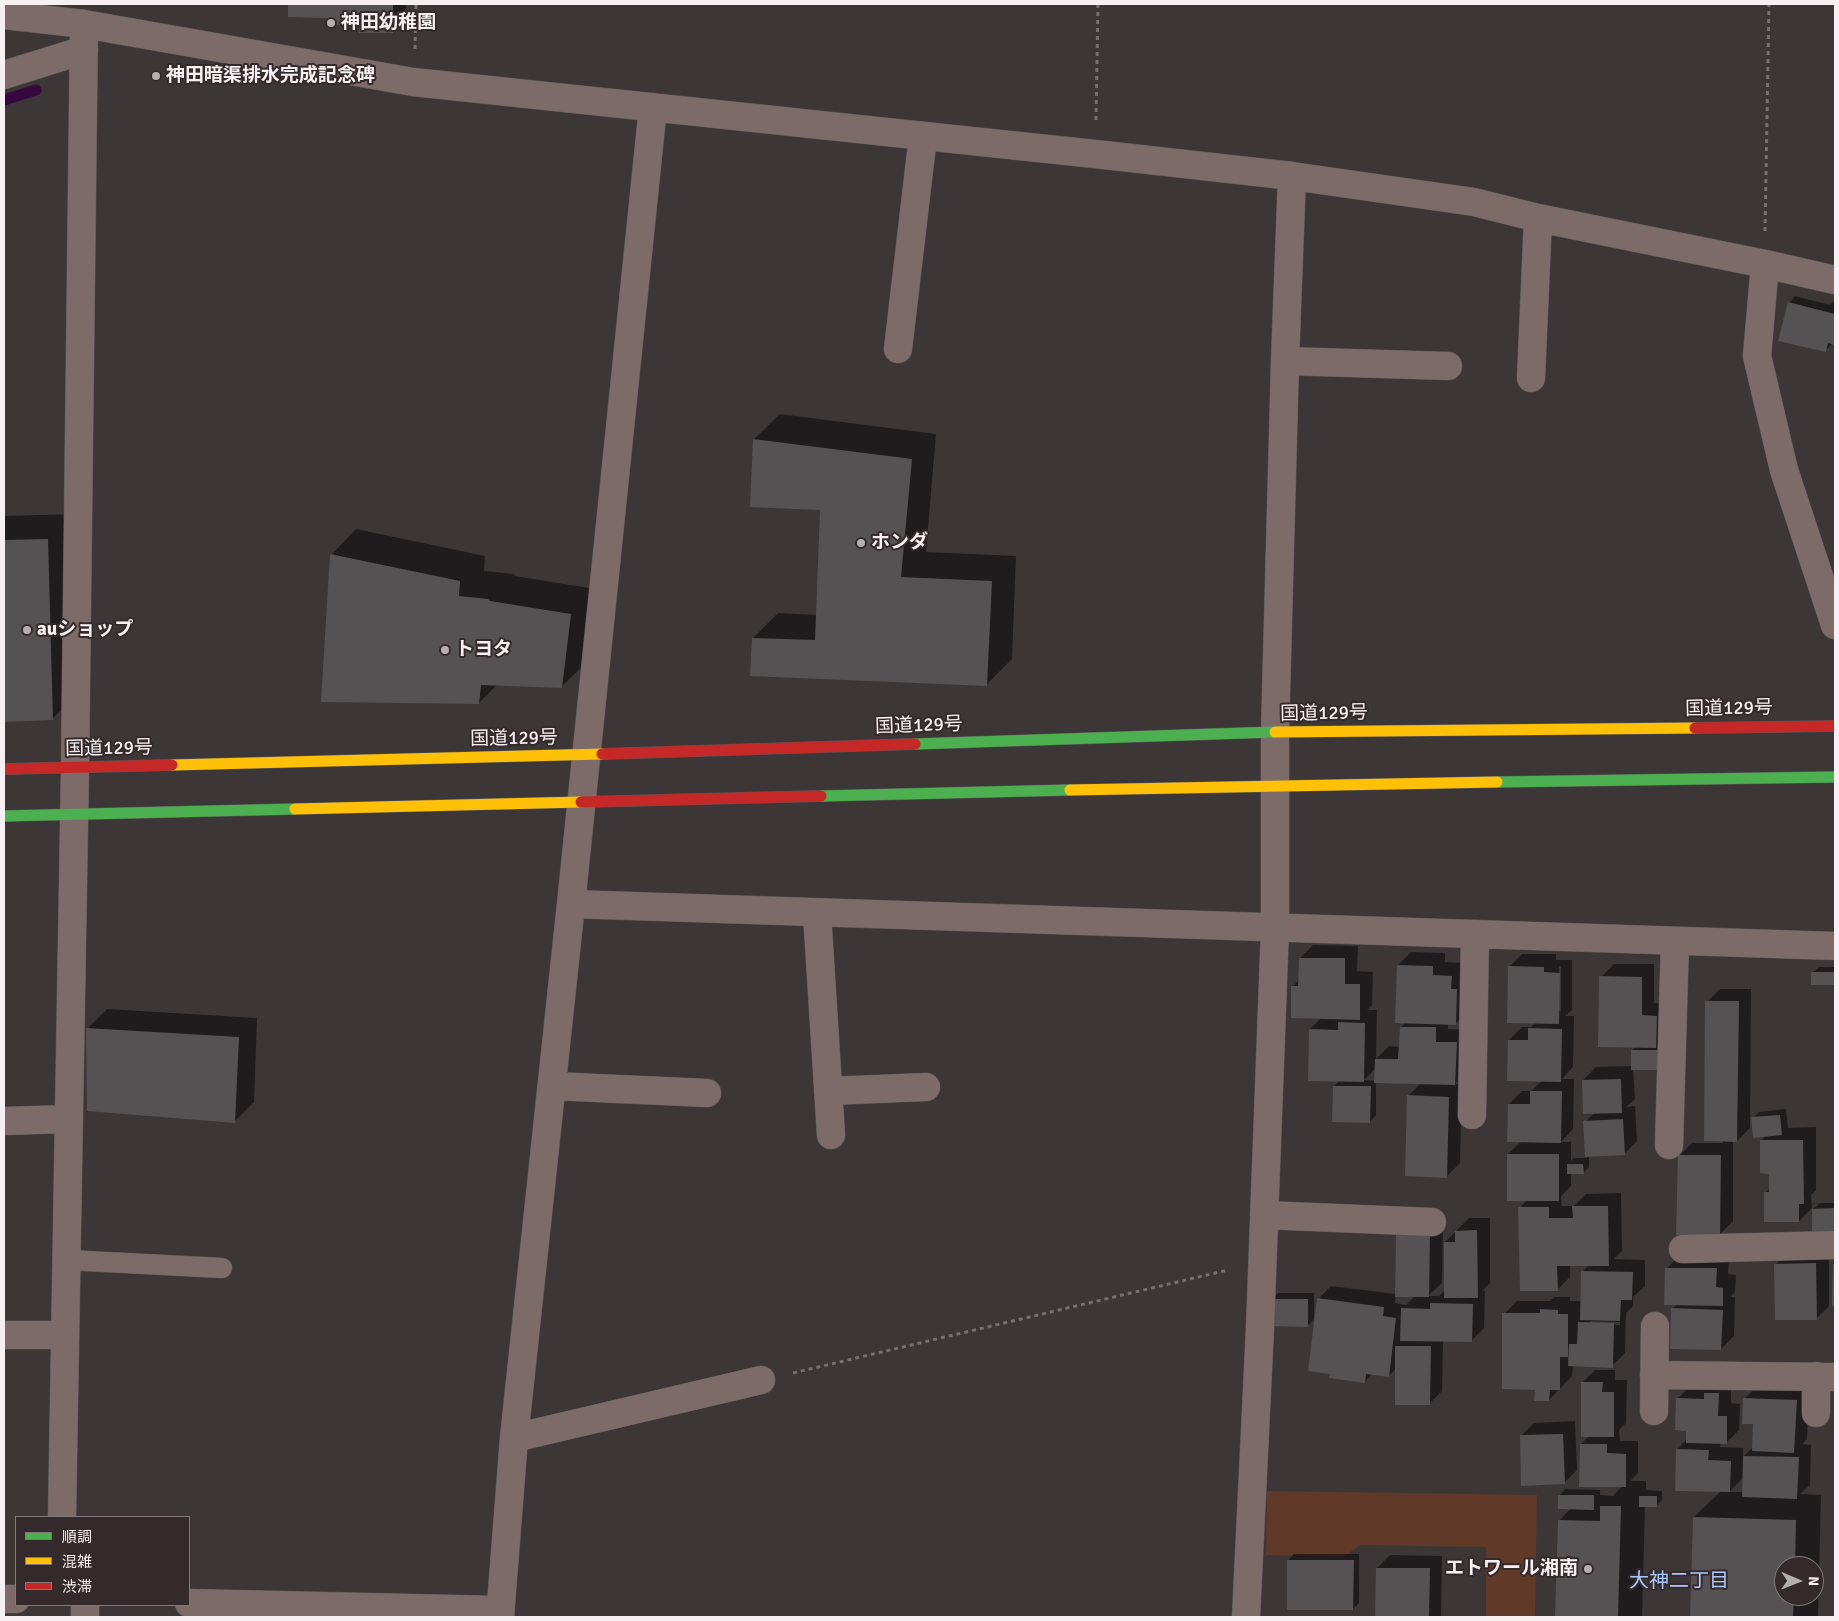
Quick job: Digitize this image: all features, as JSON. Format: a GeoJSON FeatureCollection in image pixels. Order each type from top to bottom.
{"type":"FeatureCollection","features":[{"type":"Feature","properties":{"kind":"highway","name":"国道129号"},"geometry":{"type":"LineString","coordinates":[[4,769],[586,755],[1275,732],[1835,726]]}},
{"type":"Feature","properties":{"kind":"highway"},"geometry":{"type":"LineString","coordinates":[[4,816],[1274,785],[1835,778]]}},
{"type":"Feature","properties":{"kind":"street"},"geometry":{"type":"LineString","coordinates":[[4,15],[84,37],[413,82],[1292,176],[1474,202],[1538,218],[1835,280]]}},
{"type":"Feature","properties":{"kind":"street"},"geometry":{"type":"LineString","coordinates":[[4,75],[84,37]]}},
{"type":"Feature","properties":{"kind":"street"},"geometry":{"type":"LineString","coordinates":[[62,1516],[75,768],[84,37]]}},
{"type":"Feature","properties":{"kind":"street"},"geometry":{"type":"LineString","coordinates":[[190,1602],[500,1614],[514,1438],[572,904],[652,107]]}},
{"type":"Feature","properties":{"kind":"street"},"geometry":{"type":"LineString","coordinates":[[898,349],[923,136]]}},
{"type":"Feature","properties":{"kind":"street"},"geometry":{"type":"LineString","coordinates":[[1246,1617],[1275,928],[1275,732],[1292,176]]}},
{"type":"Feature","properties":{"kind":"street"},"geometry":{"type":"LineString","coordinates":[[1531,378],[1538,218]]}},
{"type":"Feature","properties":{"kind":"street"},"geometry":{"type":"LineString","coordinates":[[1765,264],[1757,356],[1784,470],[1835,625]]}},
{"type":"Feature","properties":{"kind":"street"},"geometry":{"type":"LineString","coordinates":[[1285,361],[1448,366]]}},
{"type":"Feature","properties":{"kind":"street"},"geometry":{"type":"LineString","coordinates":[[572,904],[1835,946]]}},
{"type":"Feature","properties":{"kind":"street"},"geometry":{"type":"LineString","coordinates":[[817,913],[832,1135]]}},
{"type":"Feature","properties":{"kind":"street"},"geometry":{"type":"LineString","coordinates":[[1472,1114],[1475,934]]}},
{"type":"Feature","properties":{"kind":"street"},"geometry":{"type":"LineString","coordinates":[[1669,1145],[1675,941]]}},
{"type":"Feature","properties":{"kind":"street"},"geometry":{"type":"LineString","coordinates":[[552,1086],[707,1093]]}},
{"type":"Feature","properties":{"kind":"street"},"geometry":{"type":"LineString","coordinates":[[828,1091],[926,1087]]}},
{"type":"Feature","properties":{"kind":"street"},"geometry":{"type":"LineString","coordinates":[[4,1120],[69,1119]]}},
{"type":"Feature","properties":{"kind":"street"},"geometry":{"type":"LineString","coordinates":[[1264,1215],[1432,1222]]}},
{"type":"Feature","properties":{"kind":"street"},"geometry":{"type":"LineString","coordinates":[[1683,1249],[1835,1245]]}},
{"type":"Feature","properties":{"kind":"street"},"geometry":{"type":"LineString","coordinates":[[1654,1411],[1655,1326]]}},
{"type":"Feature","properties":{"kind":"street"},"geometry":{"type":"LineString","coordinates":[[4,1335],[66,1335]]}},
{"type":"Feature","properties":{"kind":"street"},"geometry":{"type":"LineString","coordinates":[[1654,1375],[1826,1377],[1816,1414]]}},
{"type":"Feature","properties":{"kind":"street"},"geometry":{"type":"LineString","coordinates":[[514,1438],[761,1380]]}},
{"type":"Feature","properties":{"kind":"lane"},"geometry":{"type":"LineString","coordinates":[[67,1260],[222,1268]]}},
{"type":"Feature","properties":{"kind":"path"},"geometry":{"type":"LineString","coordinates":[[413,82],[416,4]]}},
{"type":"Feature","properties":{"kind":"path"},"geometry":{"type":"LineString","coordinates":[[1095,154],[1098,4]]}},
{"type":"Feature","properties":{"kind":"path"},"geometry":{"type":"LineString","coordinates":[[1765,264],[1769,4]]}},
{"type":"Feature","properties":{"kind":"path"},"geometry":{"type":"LineString","coordinates":[[761,1380],[1262,1262]]}},
{"type":"Feature","properties":{"kind":"shaded area"},"geometry":{"type":"Polygon","coordinates":[[[1267,1491],[1537,1495],[1535,1617],[1486,1617],[1486,1547],[1360,1545],[1345,1556],[1266,1555],[1267,1491]]]}},
{"type":"Feature","properties":{"kind":"building"},"geometry":{"type":"Polygon","coordinates":[[[288,4],[393,4],[393,33],[359,33],[359,25],[327,25],[327,18],[288,17],[288,4]]]}},
{"type":"Feature","properties":{"kind":"building"},"geometry":{"type":"Polygon","coordinates":[[[1788,302],[1835,314],[1835,345],[1828,343],[1826,352],[1778,341],[1788,302]]]}},
{"type":"Feature","properties":{"kind":"building","name":"ホンダ"},"geometry":{"type":"Polygon","coordinates":[[[753,439],[912,459],[901,577],[992,581],[987,686],[750,676],[752,638],[815,640],[820,510],[750,507],[753,439]]]}},
{"type":"Feature","properties":{"kind":"building","name":"auショップ"},"geometry":{"type":"Polygon","coordinates":[[[48,539],[53,720],[4,722],[4,540],[48,539]]]}},
{"type":"Feature","properties":{"kind":"building","name":"トヨタ"},"geometry":{"type":"Polygon","coordinates":[[[330,554],[460,581],[459,596],[488,599],[490,601],[571,614],[562,688],[481,685],[479,704],[321,702],[330,554]]]}},
{"type":"Feature","properties":{"kind":"building"},"geometry":{"type":"Polygon","coordinates":[[[1299,958],[1345,958],[1345,984],[1360,984],[1360,1020],[1291,1018],[1291,986],[1298,986],[1299,958]]]}},
{"type":"Feature","properties":{"kind":"building"},"geometry":{"type":"Polygon","coordinates":[[[1397,965],[1433,966],[1433,975],[1452,976],[1451,989],[1457,989],[1456,1025],[1395,1023],[1397,965]]]}},
{"type":"Feature","properties":{"kind":"building"},"geometry":{"type":"Polygon","coordinates":[[[1508,966],[1544,967],[1544,972],[1560,973],[1559,1024],[1507,1023],[1508,966]]]}},
{"type":"Feature","properties":{"kind":"building"},"geometry":{"type":"Polygon","coordinates":[[[1811,972],[1835,972],[1835,985],[1811,985],[1811,972]]]}},
{"type":"Feature","properties":{"kind":"building"},"geometry":{"type":"Polygon","coordinates":[[[1599,976],[1642,977],[1642,1015],[1657,1016],[1656,1048],[1598,1047],[1599,976]]]}},
{"type":"Feature","properties":{"kind":"building"},"geometry":{"type":"Polygon","coordinates":[[[1705,1001],[1739,1001],[1737,1142],[1704,1141],[1705,1001]]]}},
{"type":"Feature","properties":{"kind":"building"},"geometry":{"type":"Polygon","coordinates":[[[1338,1022],[1365,1023],[1364,1082],[1308,1081],[1309,1029],[1338,1030],[1338,1022]]]}},
{"type":"Feature","properties":{"kind":"building"},"geometry":{"type":"Polygon","coordinates":[[[1400,1027],[1436,1027],[1436,1042],[1457,1042],[1455,1085],[1374,1083],[1375,1059],[1398,1059],[1400,1027]]]}},
{"type":"Feature","properties":{"kind":"building"},"geometry":{"type":"Polygon","coordinates":[[[86,1028],[239,1037],[235,1123],[87,1111],[86,1028]]]}},
{"type":"Feature","properties":{"kind":"building"},"geometry":{"type":"Polygon","coordinates":[[[1528,1028],[1562,1029],[1561,1082],[1507,1081],[1508,1040],[1528,1040],[1528,1028]]]}},
{"type":"Feature","properties":{"kind":"building"},"geometry":{"type":"Polygon","coordinates":[[[1631,1050],[1658,1050],[1658,1070],[1631,1070],[1631,1050]]]}},
{"type":"Feature","properties":{"kind":"building"},"geometry":{"type":"Polygon","coordinates":[[[1621,1079],[1622,1113],[1583,1114],[1582,1080],[1621,1079]]]}},
{"type":"Feature","properties":{"kind":"building"},"geometry":{"type":"Polygon","coordinates":[[[1333,1086],[1371,1086],[1370,1123],[1332,1122],[1333,1086]]]}},
{"type":"Feature","properties":{"kind":"building"},"geometry":{"type":"Polygon","coordinates":[[[1530,1091],[1562,1091],[1561,1143],[1507,1142],[1508,1104],[1530,1104],[1530,1091]]]}},
{"type":"Feature","properties":{"kind":"building"},"geometry":{"type":"Polygon","coordinates":[[[1407,1095],[1449,1097],[1447,1178],[1405,1176],[1407,1095]]]}},
{"type":"Feature","properties":{"kind":"building"},"geometry":{"type":"Polygon","coordinates":[[[1780,1115],[1782,1135],[1753,1138],[1751,1117],[1780,1115]]]}},
{"type":"Feature","properties":{"kind":"building"},"geometry":{"type":"Polygon","coordinates":[[[1623,1119],[1625,1155],[1585,1157],[1583,1121],[1623,1119]]]}},
{"type":"Feature","properties":{"kind":"building"},"geometry":{"type":"Polygon","coordinates":[[[1760,1140],[1803,1140],[1804,1204],[1799,1204],[1799,1222],[1764,1222],[1764,1192],[1769,1192],[1769,1174],[1760,1173],[1760,1140]]]}},
{"type":"Feature","properties":{"kind":"building"},"geometry":{"type":"Polygon","coordinates":[[[1507,1154],[1559,1154],[1559,1201],[1507,1201],[1507,1154]]]}},
{"type":"Feature","properties":{"kind":"building"},"geometry":{"type":"Polygon","coordinates":[[[1678,1155],[1721,1155],[1720,1236],[1676,1235],[1678,1155]]]}},
{"type":"Feature","properties":{"kind":"building"},"geometry":{"type":"Polygon","coordinates":[[[1567,1164],[1583,1164],[1584,1174],[1567,1174],[1567,1164]]]}},
{"type":"Feature","properties":{"kind":"building"},"geometry":{"type":"Polygon","coordinates":[[[1572,1206],[1608,1206],[1609,1266],[1557,1266],[1558,1291],[1520,1291],[1518,1207],[1549,1207],[1549,1218],[1573,1218],[1572,1206]]]}},
{"type":"Feature","properties":{"kind":"building"},"geometry":{"type":"Polygon","coordinates":[[[1835,1208],[1835,1232],[1812,1233],[1812,1209],[1835,1208]]]}},
{"type":"Feature","properties":{"kind":"building"},"geometry":{"type":"Polygon","coordinates":[[[1477,1230],[1478,1298],[1444,1298],[1444,1242],[1455,1242],[1455,1231],[1477,1230]]]}},
{"type":"Feature","properties":{"kind":"building"},"geometry":{"type":"Polygon","coordinates":[[[1396,1235],[1430,1235],[1429,1297],[1395,1297],[1396,1235]]]}},
{"type":"Feature","properties":{"kind":"building"},"geometry":{"type":"Polygon","coordinates":[[[1816,1263],[1817,1320],[1775,1320],[1774,1264],[1816,1263]]]}},
{"type":"Feature","properties":{"kind":"building"},"geometry":{"type":"Polygon","coordinates":[[[1833,1264],[1835,1264],[1835,1306],[1832,1306],[1833,1264]]]}},
{"type":"Feature","properties":{"kind":"building"},"geometry":{"type":"Polygon","coordinates":[[[1665,1268],[1717,1268],[1716,1287],[1723,1288],[1723,1306],[1664,1305],[1665,1268]]]}},
{"type":"Feature","properties":{"kind":"building"},"geometry":{"type":"Polygon","coordinates":[[[1581,1271],[1633,1272],[1632,1300],[1621,1300],[1620,1321],[1580,1320],[1581,1271]]]}},
{"type":"Feature","properties":{"kind":"building"},"geometry":{"type":"Polygon","coordinates":[[[1317,1298],[1384,1307],[1383,1316],[1396,1318],[1389,1377],[1366,1374],[1365,1383],[1329,1378],[1330,1374],[1308,1371],[1317,1298]]]}},
{"type":"Feature","properties":{"kind":"building"},"geometry":{"type":"Polygon","coordinates":[[[1271,1299],[1308,1299],[1308,1327],[1270,1326],[1271,1299]]]}},
{"type":"Feature","properties":{"kind":"building"},"geometry":{"type":"Polygon","coordinates":[[[1430,1303],[1473,1304],[1472,1342],[1400,1341],[1401,1308],[1430,1309],[1430,1303]]]}},
{"type":"Feature","properties":{"kind":"building"},"geometry":{"type":"Polygon","coordinates":[[[1671,1308],[1723,1310],[1721,1350],[1670,1349],[1671,1308]]]}},
{"type":"Feature","properties":{"kind":"building"},"geometry":{"type":"Polygon","coordinates":[[[1540,1309],[1558,1310],[1558,1314],[1568,1314],[1568,1357],[1560,1357],[1560,1390],[1550,1390],[1549,1401],[1534,1401],[1535,1390],[1502,1389],[1502,1313],[1540,1313],[1540,1309]]]}},
{"type":"Feature","properties":{"kind":"building"},"geometry":{"type":"Polygon","coordinates":[[[1578,1322],[1614,1323],[1613,1368],[1568,1366],[1569,1344],[1577,1344],[1578,1322]]]}},
{"type":"Feature","properties":{"kind":"building"},"geometry":{"type":"Polygon","coordinates":[[[1395,1346],[1431,1346],[1430,1405],[1395,1405],[1395,1346]]]}},
{"type":"Feature","properties":{"kind":"building"},"geometry":{"type":"Polygon","coordinates":[[[1581,1382],[1603,1382],[1602,1392],[1614,1392],[1614,1437],[1581,1437],[1581,1382]]]}},
{"type":"Feature","properties":{"kind":"building"},"geometry":{"type":"Polygon","coordinates":[[[1704,1393],[1719,1393],[1718,1416],[1727,1416],[1727,1444],[1686,1443],[1686,1431],[1675,1430],[1676,1398],[1704,1399],[1704,1393]]]}},
{"type":"Feature","properties":{"kind":"building"},"geometry":{"type":"Polygon","coordinates":[[[1743,1398],[1797,1400],[1794,1453],[1752,1451],[1753,1424],[1742,1424],[1743,1398]]]}},
{"type":"Feature","properties":{"kind":"building"},"geometry":{"type":"Polygon","coordinates":[[[1563,1434],[1565,1484],[1521,1486],[1520,1435],[1563,1434]]]}},
{"type":"Feature","properties":{"kind":"building"},"geometry":{"type":"Polygon","coordinates":[[[1580,1444],[1607,1444],[1607,1453],[1626,1454],[1626,1487],[1579,1487],[1580,1444]]]}},
{"type":"Feature","properties":{"kind":"building"},"geometry":{"type":"Polygon","coordinates":[[[1676,1449],[1709,1450],[1708,1460],[1731,1461],[1730,1492],[1675,1491],[1676,1449]]]}},
{"type":"Feature","properties":{"kind":"building"},"geometry":{"type":"Polygon","coordinates":[[[1743,1456],[1799,1457],[1797,1499],[1742,1497],[1743,1456]]]}},
{"type":"Feature","properties":{"kind":"building"},"geometry":{"type":"Polygon","coordinates":[[[1558,1495],[1594,1495],[1594,1510],[1558,1509],[1558,1495]]]}},
{"type":"Feature","properties":{"kind":"building"},"geometry":{"type":"Polygon","coordinates":[[[1639,1496],[1657,1496],[1657,1507],[1639,1507],[1639,1496]]]}},
{"type":"Feature","properties":{"kind":"building","name":"エトワール湘南"},"geometry":{"type":"Polygon","coordinates":[[[1600,1506],[1621,1506],[1618,1617],[1555,1617],[1558,1520],[1600,1521],[1600,1506]]]}},
{"type":"Feature","properties":{"kind":"building"},"geometry":{"type":"Polygon","coordinates":[[[1693,1517],[1796,1520],[1795,1556],[1774,1556],[1774,1606],[1794,1606],[1793,1617],[1690,1617],[1693,1517]]]}},
{"type":"Feature","properties":{"kind":"building"},"geometry":{"type":"Polygon","coordinates":[[[1287,1560],[1354,1560],[1353,1610],[1287,1610],[1287,1560]]]}},
{"type":"Feature","properties":{"kind":"building"},"geometry":{"type":"Polygon","coordinates":[[[1376,1568],[1430,1568],[1429,1617],[1375,1617],[1376,1568]]]}},
{"type":"Feature","properties":{"kind":"waterway"},"geometry":{"type":"LineString","coordinates":[[4,100],[36,90]]}},
{"type":"Feature","properties":{"kind":"traffic: fast"},"geometry":{"type":"LineString","coordinates":[[915,744],[1275,732]]}},
{"type":"Feature","properties":{"kind":"traffic: fast"},"geometry":{"type":"LineString","coordinates":[[1497,782],[1835,777]]}},
{"type":"Feature","properties":{"kind":"traffic: fast"},"geometry":{"type":"LineString","coordinates":[[821,796],[1070,790]]}},
{"type":"Feature","properties":{"kind":"traffic: fast"},"geometry":{"type":"LineString","coordinates":[[4,816],[295,809]]}},
{"type":"Feature","properties":{"kind":"traffic: slow"},"geometry":{"type":"LineString","coordinates":[[1275,732],[1695,728]]}},
{"type":"Feature","properties":{"kind":"traffic: slow"},"geometry":{"type":"LineString","coordinates":[[172,765],[602,754]]}},
{"type":"Feature","properties":{"kind":"traffic: slow"},"geometry":{"type":"LineString","coordinates":[[1070,790],[1497,782]]}},
{"type":"Feature","properties":{"kind":"traffic: slow"},"geometry":{"type":"LineString","coordinates":[[295,809],[581,802]]}},
{"type":"Feature","properties":{"kind":"traffic: jam"},"geometry":{"type":"LineString","coordinates":[[1695,728],[1835,726]]}},
{"type":"Feature","properties":{"kind":"traffic: jam"},"geometry":{"type":"LineString","coordinates":[[602,754],[915,744]]}},
{"type":"Feature","properties":{"kind":"traffic: jam"},"geometry":{"type":"LineString","coordinates":[[4,769],[172,765]]}},
{"type":"Feature","properties":{"kind":"traffic: jam"},"geometry":{"type":"LineString","coordinates":[[581,802],[821,796]]}},
{"type":"Feature","properties":{"kind":"place","name":"神田幼稚園"},"geometry":{"type":"Point","coordinates":[331,23]}},
{"type":"Feature","properties":{"kind":"place","name":"神田暗渠排水完成記念碑"},"geometry":{"type":"Point","coordinates":[156,76]}},
{"type":"Feature","properties":{"kind":"place","name":"ホンダ"},"geometry":{"type":"Point","coordinates":[861,543]}},
{"type":"Feature","properties":{"kind":"place","name":"auショップ"},"geometry":{"type":"Point","coordinates":[27,630]}},
{"type":"Feature","properties":{"kind":"place","name":"トヨタ"},"geometry":{"type":"Point","coordinates":[445,650]}},
{"type":"Feature","properties":{"kind":"place","name":"エトワール湘南"},"geometry":{"type":"Point","coordinates":[1588,1569]}},
{"type":"Feature","properties":{"kind":"district","name":"大神二丁目"},"geometry":{"type":"Point","coordinates":[1679,1582]}}]}
